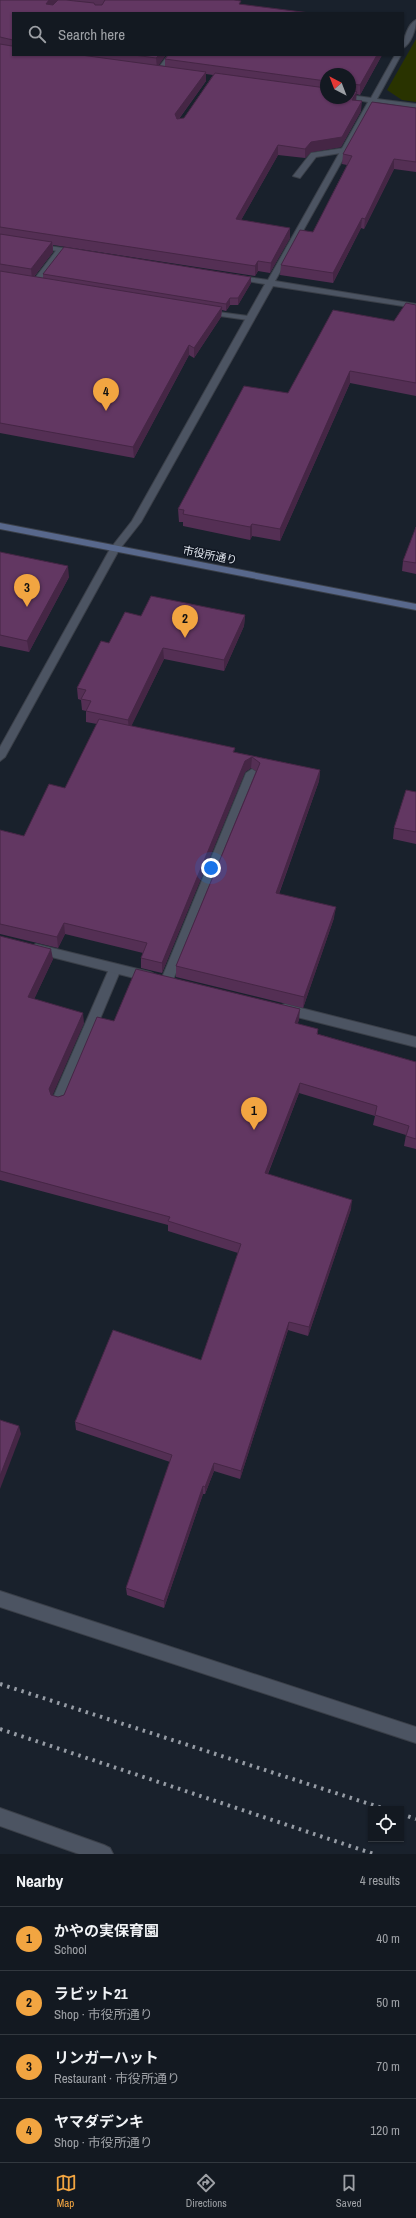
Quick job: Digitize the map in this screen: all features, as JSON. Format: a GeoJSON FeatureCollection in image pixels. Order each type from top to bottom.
{"type":"FeatureCollection","features":[{"type":"Feature","properties":{"kind":"street"},"geometry":{"type":"LineString","coordinates":[[404,44],[416,22]]}},
{"type":"Feature","properties":{"kind":"street"},"geometry":{"type":"LineString","coordinates":[[159,71],[170,56]]}},
{"type":"Feature","properties":{"kind":"street"},"geometry":{"type":"LineString","coordinates":[[0,757],[115,549],[136,522],[268,282],[397,56]]}},
{"type":"Feature","properties":{"kind":"street"},"geometry":{"type":"LineString","coordinates":[[151,70],[167,72]]}},
{"type":"Feature","properties":{"kind":"street"},"geometry":{"type":"LineString","coordinates":[[356,98],[416,106]]}},
{"type":"Feature","properties":{"kind":"street"},"geometry":{"type":"LineString","coordinates":[[297,176],[314,155],[344,150]]}},
{"type":"Feature","properties":{"kind":"street"},"geometry":{"type":"LineString","coordinates":[[30,245],[84,253]]}},
{"type":"Feature","properties":{"kind":"street"},"geometry":{"type":"LineString","coordinates":[[35,284],[61,250]]}},
{"type":"Feature","properties":{"kind":"street"},"geometry":{"type":"LineString","coordinates":[[222,275],[416,306]]}},
{"type":"Feature","properties":{"kind":"street"},"geometry":{"type":"LineString","coordinates":[[195,310],[248,318]]}},
{"type":"Feature","properties":{"kind":"street","name":"市役所通り"},"geometry":{"type":"LineString","coordinates":[[0,526],[416,607]]}},
{"type":"Feature","properties":{"kind":"street"},"geometry":{"type":"LineString","coordinates":[[23,945],[172,982],[252,773]]}},
{"type":"Feature","properties":{"kind":"street"},"geometry":{"type":"LineString","coordinates":[[59,1100],[115,969]]}},
{"type":"Feature","properties":{"kind":"street"},"geometry":{"type":"LineString","coordinates":[[270,1006],[416,1042]]}},
{"type":"Feature","properties":{"kind":"street"},"geometry":{"type":"LineString","coordinates":[[0,1599],[416,1735]]}},
{"type":"Feature","properties":{"kind":"street"},"geometry":{"type":"LineString","coordinates":[[0,1817],[104,1854]]}},
{"type":"Feature","properties":{"kind":"green space"},"geometry":{"type":"Polygon","coordinates":[[[416,39],[416,102],[402,100],[387,90],[416,39]]]}},
{"type":"Feature","properties":{"kind":"building"},"geometry":{"type":"Polygon","coordinates":[[[0,0],[49,0],[46,4],[53,5],[58,0],[66,0],[102,5],[105,0],[234,0],[241,1],[239,4],[302,12],[12,12],[12,40],[0,37],[0,0]]]}},
{"type":"Feature","properties":{"kind":"building"},"geometry":{"type":"Polygon","coordinates":[[[0,44],[12,46],[12,56],[88,56],[206,72],[175,114],[177,119],[184,118],[215,73],[320,87],[320,104],[356,104],[356,100],[362,101],[342,137],[311,142],[305,149],[278,145],[236,219],[290,228],[271,263],[258,261],[255,266],[0,227],[0,44]]]}},
{"type":"Feature","properties":{"kind":"building"},"geometry":{"type":"Polygon","coordinates":[[[141,56],[158,56],[156,58],[141,56]]]}},
{"type":"Feature","properties":{"kind":"building"},"geometry":{"type":"Polygon","coordinates":[[[167,56],[376,56],[360,85],[356,85],[356,68],[320,68],[320,80],[165,59],[167,56]]]}},
{"type":"Feature","properties":{"kind":"building"},"geometry":{"type":"Polygon","coordinates":[[[372,102],[416,108],[416,162],[394,159],[365,219],[362,218],[333,273],[281,265],[300,230],[313,232],[352,156],[343,154],[372,102]]]}},
{"type":"Feature","properties":{"kind":"building"},"geometry":{"type":"Polygon","coordinates":[[[0,234],[52,242],[31,269],[0,264],[0,234]]]}},
{"type":"Feature","properties":{"kind":"building"},"geometry":{"type":"Polygon","coordinates":[[[64,247],[251,277],[238,298],[230,298],[226,304],[43,274],[64,247]]]}},
{"type":"Feature","properties":{"kind":"building"},"geometry":{"type":"Polygon","coordinates":[[[0,271],[222,307],[194,348],[189,345],[133,447],[0,423],[0,271]]]}},
{"type":"Feature","properties":{"kind":"building"},"geometry":{"type":"Polygon","coordinates":[[[406,303],[416,305],[416,383],[350,371],[280,529],[252,524],[250,527],[183,514],[184,510],[178,509],[244,386],[288,393],[333,310],[394,321],[406,303]]]}},
{"type":"Feature","properties":{"kind":"building"},"geometry":{"type":"Polygon","coordinates":[[[416,527],[416,563],[403,561],[416,527]]]}},
{"type":"Feature","properties":{"kind":"building"},"geometry":{"type":"Polygon","coordinates":[[[0,552],[68,566],[27,641],[0,635],[0,552]]]}},
{"type":"Feature","properties":{"kind":"building"},"geometry":{"type":"Polygon","coordinates":[[[151,596],[245,615],[224,660],[163,648],[128,720],[86,711],[91,701],[81,699],[86,690],[77,688],[101,641],[109,643],[125,612],[141,616],[151,596]]]}},
{"type":"Feature","properties":{"kind":"building"},"geometry":{"type":"Polygon","coordinates":[[[99,719],[235,748],[233,752],[320,770],[276,893],[336,907],[304,997],[176,966],[260,763],[252,757],[245,761],[162,963],[141,958],[147,943],[64,923],[57,937],[0,924],[0,830],[24,836],[49,784],[65,788],[99,719]]]}},
{"type":"Feature","properties":{"kind":"building"},"geometry":{"type":"Polygon","coordinates":[[[406,790],[416,792],[416,832],[394,828],[406,790]]]}},
{"type":"Feature","properties":{"kind":"building"},"geometry":{"type":"Polygon","coordinates":[[[0,936],[51,949],[28,997],[83,1013],[49,1089],[51,1095],[58,1097],[64,1095],[97,1017],[114,1021],[136,969],[300,1009],[295,1023],[318,1029],[317,1034],[416,1062],[416,1139],[406,1136],[409,1126],[375,1115],[377,1106],[300,1083],[265,1173],[352,1200],[309,1327],[289,1322],[241,1471],[214,1463],[205,1487],[203,1486],[164,1601],[126,1588],[172,1455],[75,1422],[113,1330],[201,1360],[241,1244],[168,1221],[170,1217],[0,1171],[0,936]]]}},
{"type":"Feature","properties":{"kind":"building"},"geometry":{"type":"Polygon","coordinates":[[[0,1420],[19,1426],[0,1476],[0,1420]]]}},
{"type":"Feature","properties":{"kind":"railway"},"geometry":{"type":"LineString","coordinates":[[0,1684],[376,1806]]}},
{"type":"Feature","properties":{"kind":"railway"},"geometry":{"type":"LineString","coordinates":[[0,1729],[374,1854]]}},
{"type":"Feature","properties":{"kind":"railway"},"geometry":{"type":"LineString","coordinates":[[404,1815],[416,1819]]}},
{"type":"Feature","properties":{"kind":"place","name":"ヤマダデンキ"},"geometry":{"type":"Point","coordinates":[106,411]}},
{"type":"Feature","properties":{"kind":"place","name":"リンガーハット"},"geometry":{"type":"Point","coordinates":[27,607]}},
{"type":"Feature","properties":{"kind":"place","name":"ラビット21"},"geometry":{"type":"Point","coordinates":[185,638]}},
{"type":"Feature","properties":{"kind":"place","name":"かやの実保育園"},"geometry":{"type":"Point","coordinates":[254,1130]}}]}
